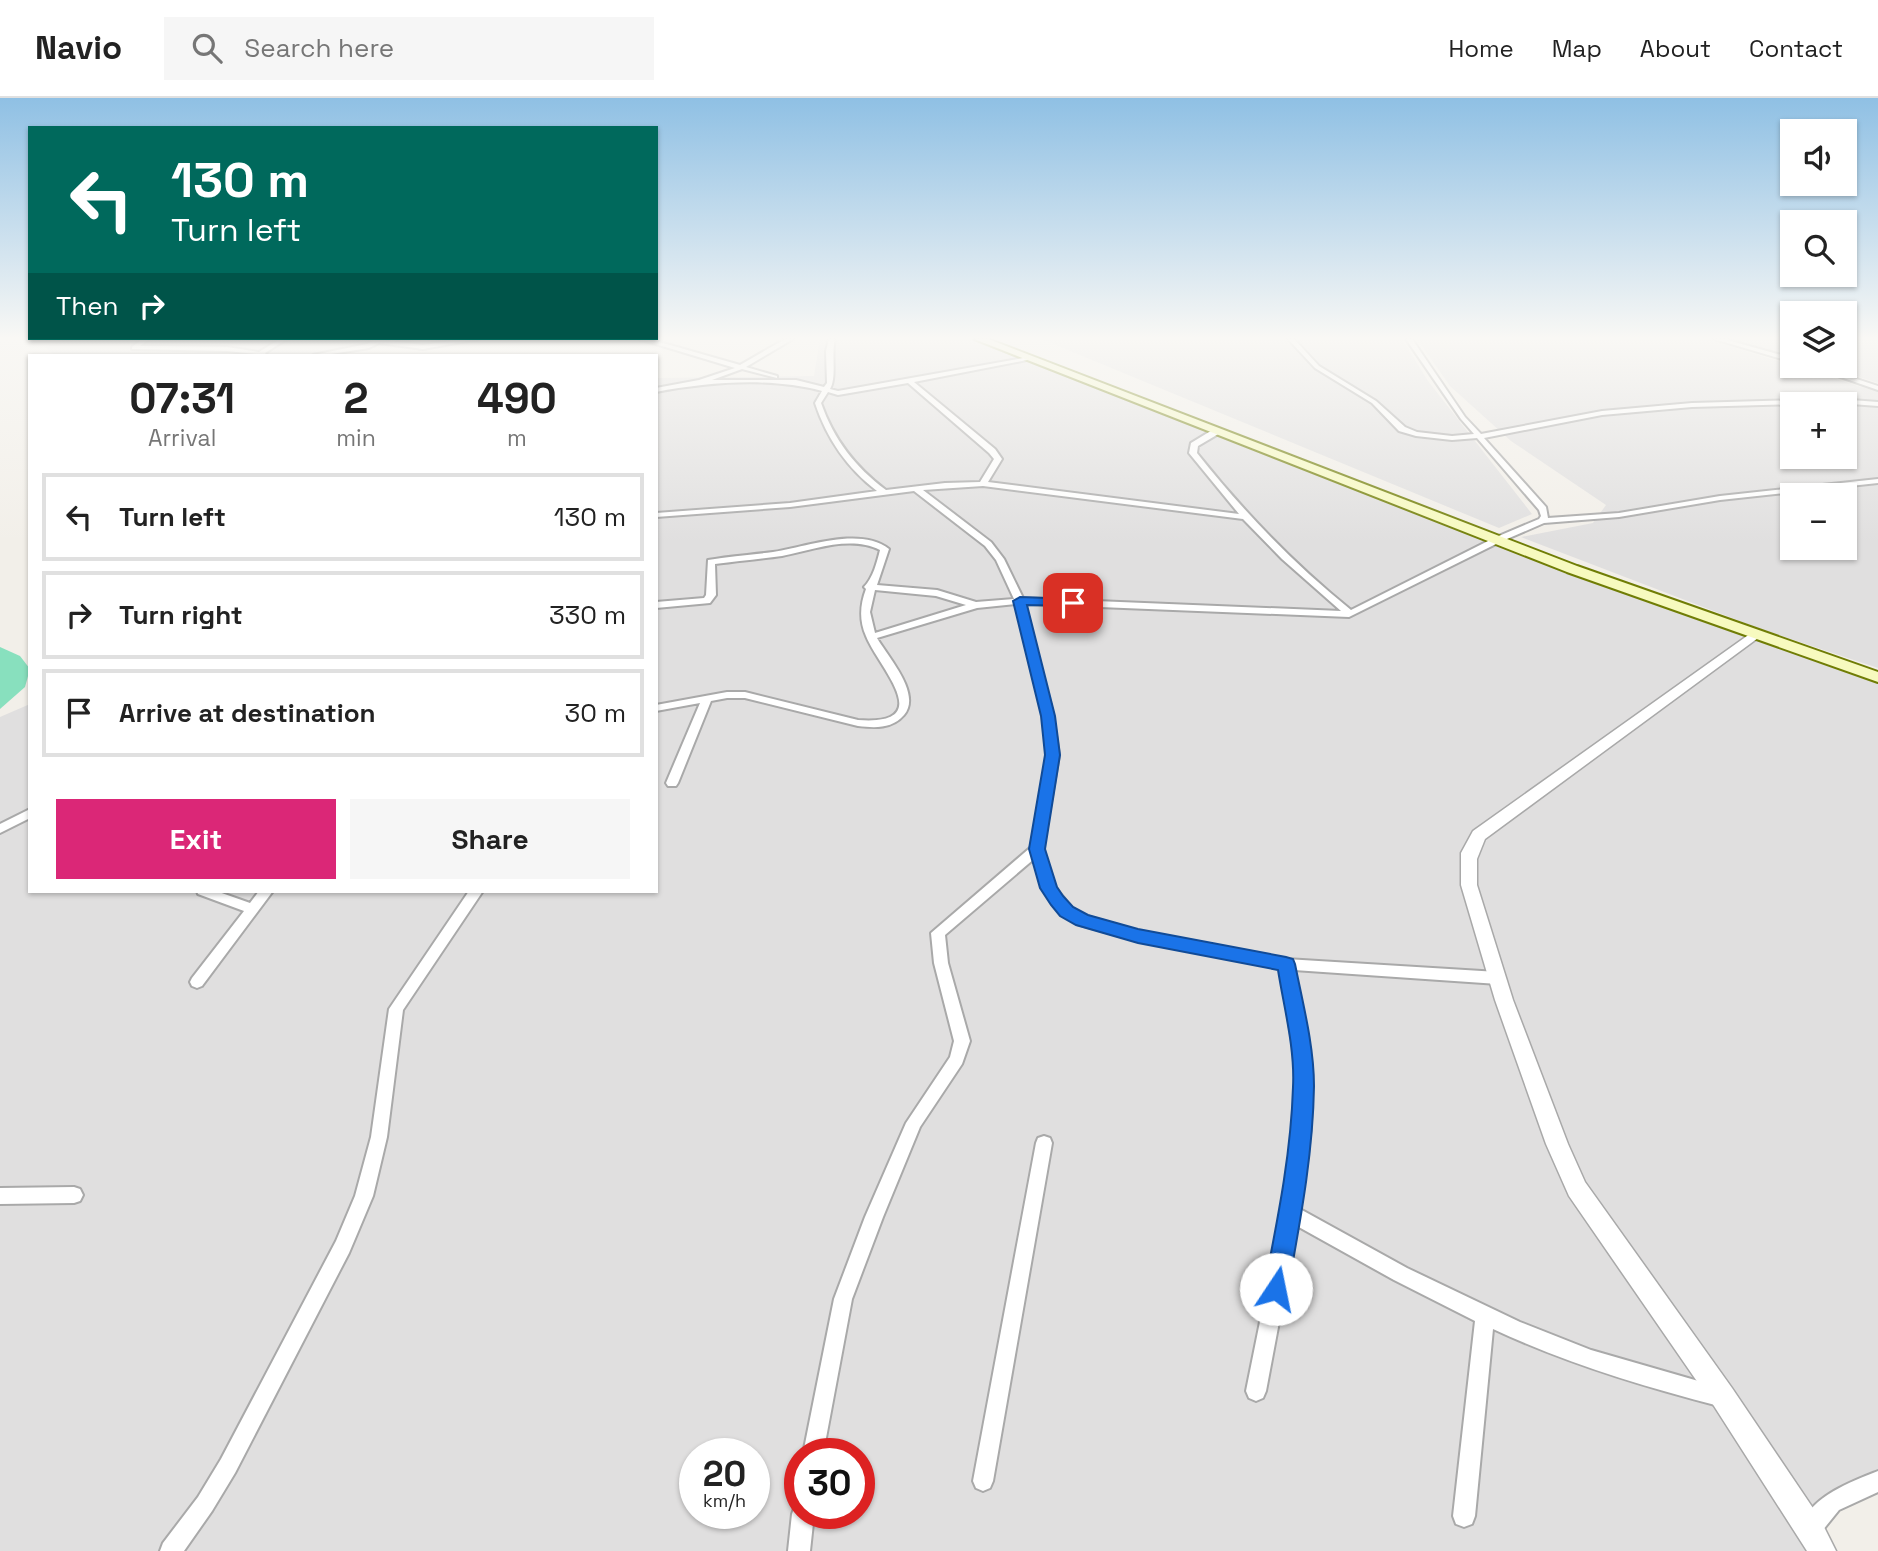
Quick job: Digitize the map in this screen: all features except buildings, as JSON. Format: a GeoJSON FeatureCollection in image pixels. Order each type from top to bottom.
{"type":"FeatureCollection","features":[{"type":"Feature","properties":{"kind":"main road"},"geometry":{"type":"LineString","coordinates":[[1154,407],[1497,540],[1754,635],[1878,677]]}},
{"type":"Feature","properties":{"kind":"street"},"geometry":{"type":"LineString","coordinates":[[820,407],[835,442],[856,469],[883,492]]}},
{"type":"Feature","properties":{"kind":"street"},"geometry":{"type":"LineString","coordinates":[[940,407],[998,459],[983,484]]}},
{"type":"Feature","properties":{"kind":"street"},"geometry":{"type":"LineString","coordinates":[[1379,407],[1408,433],[1452,438],[1481,436],[1602,413],[1661,407]]}},
{"type":"Feature","properties":{"kind":"street"},"geometry":{"type":"LineString","coordinates":[[1457,407],[1543,509],[1545,516],[1542,521]]}},
{"type":"Feature","properties":{"kind":"street"},"geometry":{"type":"LineString","coordinates":[[1217,431],[1199,440],[1194,445],[1193,453],[1245,517],[1282,557],[1349,614]]}},
{"type":"Feature","properties":{"kind":"street"},"geometry":{"type":"LineString","coordinates":[[872,637],[976,605],[1020,601],[1349,614],[1497,540],[1542,521],[1619,515],[1720,498],[1878,481]]}},
{"type":"Feature","properties":{"kind":"street"},"geometry":{"type":"LineString","coordinates":[[658,515],[790,505],[915,488],[983,484],[1245,517]]}},
{"type":"Feature","properties":{"kind":"street"},"geometry":{"type":"LineString","coordinates":[[915,488],[988,544],[1000,559],[1020,601],[1048,716],[1053,755],[1037,849],[1049,888],[1067,911],[1082,920],[1138,936],[1286,964],[1498,978]]}},
{"type":"Feature","properties":{"kind":"street"},"geometry":{"type":"LineString","coordinates":[[658,605],[707,601],[711,595],[711,562],[785,553],[831,542],[874,544],[885,549],[869,587],[864,620],[905,694],[906,705],[901,714],[876,725],[745,695],[707,698],[658,708]]}},
{"type":"Feature","properties":{"kind":"street"},"geometry":{"type":"LineString","coordinates":[[869,587],[937,593],[976,605]]}},
{"type":"Feature","properties":{"kind":"street"},"geometry":{"type":"LineString","coordinates":[[1754,635],[1526,798],[1479,835],[1468,854],[1469,885],[1498,978],[1557,1144],[1577,1189],[1723,1397],[1815,1539],[1836,1551]]}},
{"type":"Feature","properties":{"kind":"street"},"geometry":{"type":"LineString","coordinates":[[672,783],[707,698]]}},
{"type":"Feature","properties":{"kind":"street"},"geometry":{"type":"LineString","coordinates":[[0,829],[28,814]]}},
{"type":"Feature","properties":{"kind":"street"},"geometry":{"type":"LineString","coordinates":[[816,1438],[833,1345],[848,1287],[914,1123],[957,1059],[962,1041],[941,963],[938,933],[1037,849]]}},
{"type":"Feature","properties":{"kind":"street"},"geometry":{"type":"LineString","coordinates":[[209,893],[253,909]]}},
{"type":"Feature","properties":{"kind":"street"},"geometry":{"type":"LineString","coordinates":[[197,982],[265,893]]}},
{"type":"Feature","properties":{"kind":"street"},"geometry":{"type":"LineString","coordinates":[[171,1551],[228,1466],[343,1247],[364,1196],[379,1137],[396,1009],[475,893]]}},
{"type":"Feature","properties":{"kind":"street"},"geometry":{"type":"LineString","coordinates":[[1256,1391],[1291,1213],[1304,1085],[1286,964]]}},
{"type":"Feature","properties":{"kind":"street"},"geometry":{"type":"LineString","coordinates":[[982,1481],[1044,1143]]}},
{"type":"Feature","properties":{"kind":"street"},"geometry":{"type":"LineString","coordinates":[[0,1196],[74,1195]]}},
{"type":"Feature","properties":{"kind":"street"},"geometry":{"type":"LineString","coordinates":[[1291,1213],[1397,1272],[1485,1316],[1589,1359],[1723,1397]]}},
{"type":"Feature","properties":{"kind":"street"},"geometry":{"type":"LineString","coordinates":[[1464,1516],[1485,1316]]}},
{"type":"Feature","properties":{"kind":"street"},"geometry":{"type":"LineString","coordinates":[[1815,1539],[1832,1503],[1878,1481]]}},
{"type":"Feature","properties":{"kind":"street"},"geometry":{"type":"LineString","coordinates":[[799,1551],[801,1529]]}},
{"type":"Feature","properties":{"kind":"shaded area"},"geometry":{"type":"Polygon","coordinates":[[[658,407],[1152,407],[1350,484],[1878,677],[1878,1484],[1809,1528],[1836,1551],[0,1551],[0,717],[28,705],[28,893],[658,893],[658,407]]]}},
{"type":"Feature","properties":{"kind":"shaded area"},"geometry":{"type":"Polygon","coordinates":[[[1205,407],[1448,407],[1532,514],[1499,528],[1205,407]]]}},
{"type":"Feature","properties":{"kind":"shaded area"},"geometry":{"type":"Polygon","coordinates":[[[1473,407],[1780,407],[1780,469],[1857,469],[1857,407],[1878,407],[1878,668],[1758,628],[1521,537],[1593,523],[1606,505],[1511,441],[1473,407]]]}},
{"type":"Feature","properties":{"kind":"green space"},"geometry":{"type":"Polygon","coordinates":[[[0,647],[20,656],[28,666],[28,676],[25,687],[0,709],[0,647]]]}},
{"type":"Feature","properties":{"kind":"route"},"geometry":{"type":"LineString","coordinates":[[1073,603],[1020,601],[1048,716],[1053,755],[1037,849],[1049,888],[1057,901],[1082,920],[1138,936],[1286,964],[1304,1085],[1297,1175],[1276,1289]]}}]}
